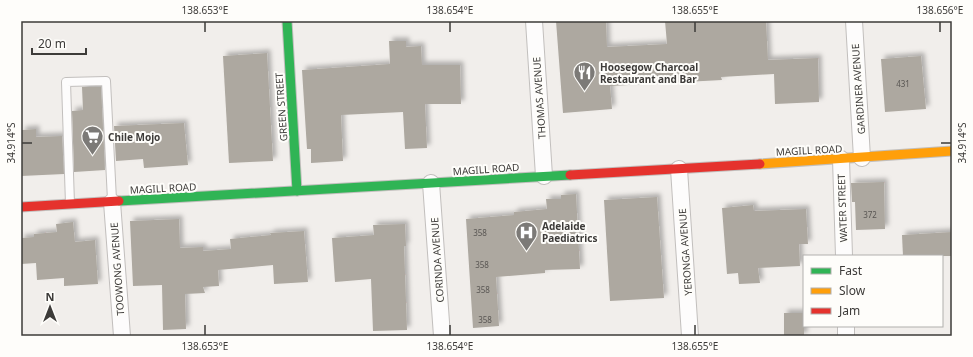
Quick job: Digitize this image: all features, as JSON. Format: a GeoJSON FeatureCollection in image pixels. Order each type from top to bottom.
{"type":"FeatureCollection","features":[{"type":"Feature","properties":{"kind":"main road","name":"GREEN STREET"},"geometry":{"type":"LineString","coordinates":[[286,21],[297,192]]}},
{"type":"Feature","properties":{"kind":"main road","name":"MAGILL ROAD"},"geometry":{"type":"LineString","coordinates":[[21,207],[297,192],[862,158],[952,151]]}},
{"type":"Feature","properties":{"kind":"street","name":"THOMAS AVENUE"},"geometry":{"type":"LineString","coordinates":[[534,21],[544,176]]}},
{"type":"Feature","properties":{"kind":"street","name":"GARDINER AVENUE"},"geometry":{"type":"LineString","coordinates":[[854,21],[862,158]]}},
{"type":"Feature","properties":{"kind":"street","name":"WATER STREET"},"geometry":{"type":"LineString","coordinates":[[840,159],[844,255]]}},
{"type":"Feature","properties":{"kind":"street","name":"YERONGA AVENUE"},"geometry":{"type":"LineString","coordinates":[[679,169],[690,336]]}},
{"type":"Feature","properties":{"kind":"street","name":"CORINDA AVENUE"},"geometry":{"type":"LineString","coordinates":[[432,183],[442,336]]}},
{"type":"Feature","properties":{"kind":"street","name":"TOOWONG AVENUE"},"geometry":{"type":"LineString","coordinates":[[112,202],[122,336]]}},
{"type":"Feature","properties":{"kind":"lane"},"geometry":{"type":"LineString","coordinates":[[70,205],[66,129],[66,82],[106,81],[112,202]]}},
{"type":"Feature","properties":{"kind":"building"},"geometry":{"type":"Polygon","coordinates":[[[556,21],[606,21],[607,47],[667,44],[665,21],[766,21],[768,60],[818,58],[819,102],[775,104],[774,74],[721,77],[722,80],[610,86],[612,109],[563,113],[556,21]]]}},
{"type":"Feature","properties":{"kind":"building"},"geometry":{"type":"Polygon","coordinates":[[[389,41],[406,41],[406,47],[421,46],[422,65],[460,65],[461,104],[425,104],[427,148],[405,149],[403,112],[341,115],[343,161],[311,163],[311,149],[307,149],[302,70],[390,64],[389,41]]]}},
{"type":"Feature","properties":{"kind":"building"},"geometry":{"type":"Polygon","coordinates":[[[267,53],[273,161],[229,163],[223,56],[267,53]]]}},
{"type":"Feature","properties":{"kind":"building"},"geometry":{"type":"Polygon","coordinates":[[[921,56],[926,109],[885,112],[881,59],[921,56]]]}},
{"type":"Feature","properties":{"kind":"building"},"geometry":{"type":"Polygon","coordinates":[[[82,87],[101,87],[105,170],[74,172],[72,111],[83,110],[82,87]]]}},
{"type":"Feature","properties":{"kind":"building"},"geometry":{"type":"Polygon","coordinates":[[[184,123],[188,165],[144,168],[143,159],[116,161],[114,126],[184,123]]]}},
{"type":"Feature","properties":{"kind":"building"},"geometry":{"type":"Polygon","coordinates":[[[36,129],[36,137],[62,136],[64,174],[21,176],[22,130],[36,129]]]}},
{"type":"Feature","properties":{"kind":"building"},"geometry":{"type":"Polygon","coordinates":[[[884,182],[885,229],[856,230],[855,202],[852,202],[851,183],[884,182]]]}},
{"type":"Feature","properties":{"kind":"building"},"geometry":{"type":"Polygon","coordinates":[[[576,194],[580,269],[545,270],[545,273],[496,277],[499,326],[473,328],[466,219],[514,215],[514,212],[547,209],[546,199],[561,199],[561,195],[576,194]]]}},
{"type":"Feature","properties":{"kind":"building"},"geometry":{"type":"Polygon","coordinates":[[[657,197],[664,298],[610,301],[604,200],[657,197]]]}},
{"type":"Feature","properties":{"kind":"building"},"geometry":{"type":"Polygon","coordinates":[[[753,205],[754,211],[806,209],[808,244],[799,244],[800,266],[758,268],[760,283],[739,284],[738,273],[727,274],[722,208],[753,205]]]}},
{"type":"Feature","properties":{"kind":"building"},"geometry":{"type":"Polygon","coordinates":[[[179,219],[180,248],[203,247],[203,251],[231,249],[230,239],[271,235],[270,233],[304,231],[308,282],[274,284],[273,265],[218,270],[219,286],[203,287],[205,293],[185,294],[186,329],[163,330],[162,285],[133,286],[130,221],[179,219]]]}},
{"type":"Feature","properties":{"kind":"building"},"geometry":{"type":"Polygon","coordinates":[[[73,222],[75,242],[95,240],[98,284],[64,286],[64,278],[37,280],[36,263],[21,264],[21,238],[34,237],[34,234],[57,232],[56,224],[73,222]]]}},
{"type":"Feature","properties":{"kind":"building"},"geometry":{"type":"Polygon","coordinates":[[[405,224],[406,246],[404,246],[407,330],[373,331],[371,279],[335,282],[332,238],[374,235],[373,225],[405,224]]]}},
{"type":"Feature","properties":{"kind":"building"},"geometry":{"type":"Polygon","coordinates":[[[952,232],[952,256],[903,255],[902,235],[952,232]]]}},
{"type":"Feature","properties":{"kind":"building"},"geometry":{"type":"Polygon","coordinates":[[[784,313],[803,313],[804,336],[784,336],[784,313]]]}},
{"type":"Feature","properties":{"kind":"traffic: fast"},"geometry":{"type":"LineString","coordinates":[[287,21],[297,191]]}},
{"type":"Feature","properties":{"kind":"traffic: fast"},"geometry":{"type":"LineString","coordinates":[[119,201],[570,175]]}},
{"type":"Feature","properties":{"kind":"traffic: slow"},"geometry":{"type":"LineString","coordinates":[[760,164],[952,151]]}},
{"type":"Feature","properties":{"kind":"traffic: jam"},"geometry":{"type":"LineString","coordinates":[[570,175],[760,164]]}},
{"type":"Feature","properties":{"kind":"traffic: jam"},"geometry":{"type":"LineString","coordinates":[[21,207],[119,201]]}},
{"type":"Feature","properties":{"kind":"place","name":"Hoosegow Charcoal Restaurant and Bar"},"geometry":{"type":"Point","coordinates":[584,92]}},
{"type":"Feature","properties":{"kind":"place","name":"Chile Mojo"},"geometry":{"type":"Point","coordinates":[93,156]}},
{"type":"Feature","properties":{"kind":"place","name":"Adelaide Paediatrics"},"geometry":{"type":"Point","coordinates":[526,252]}}]}
